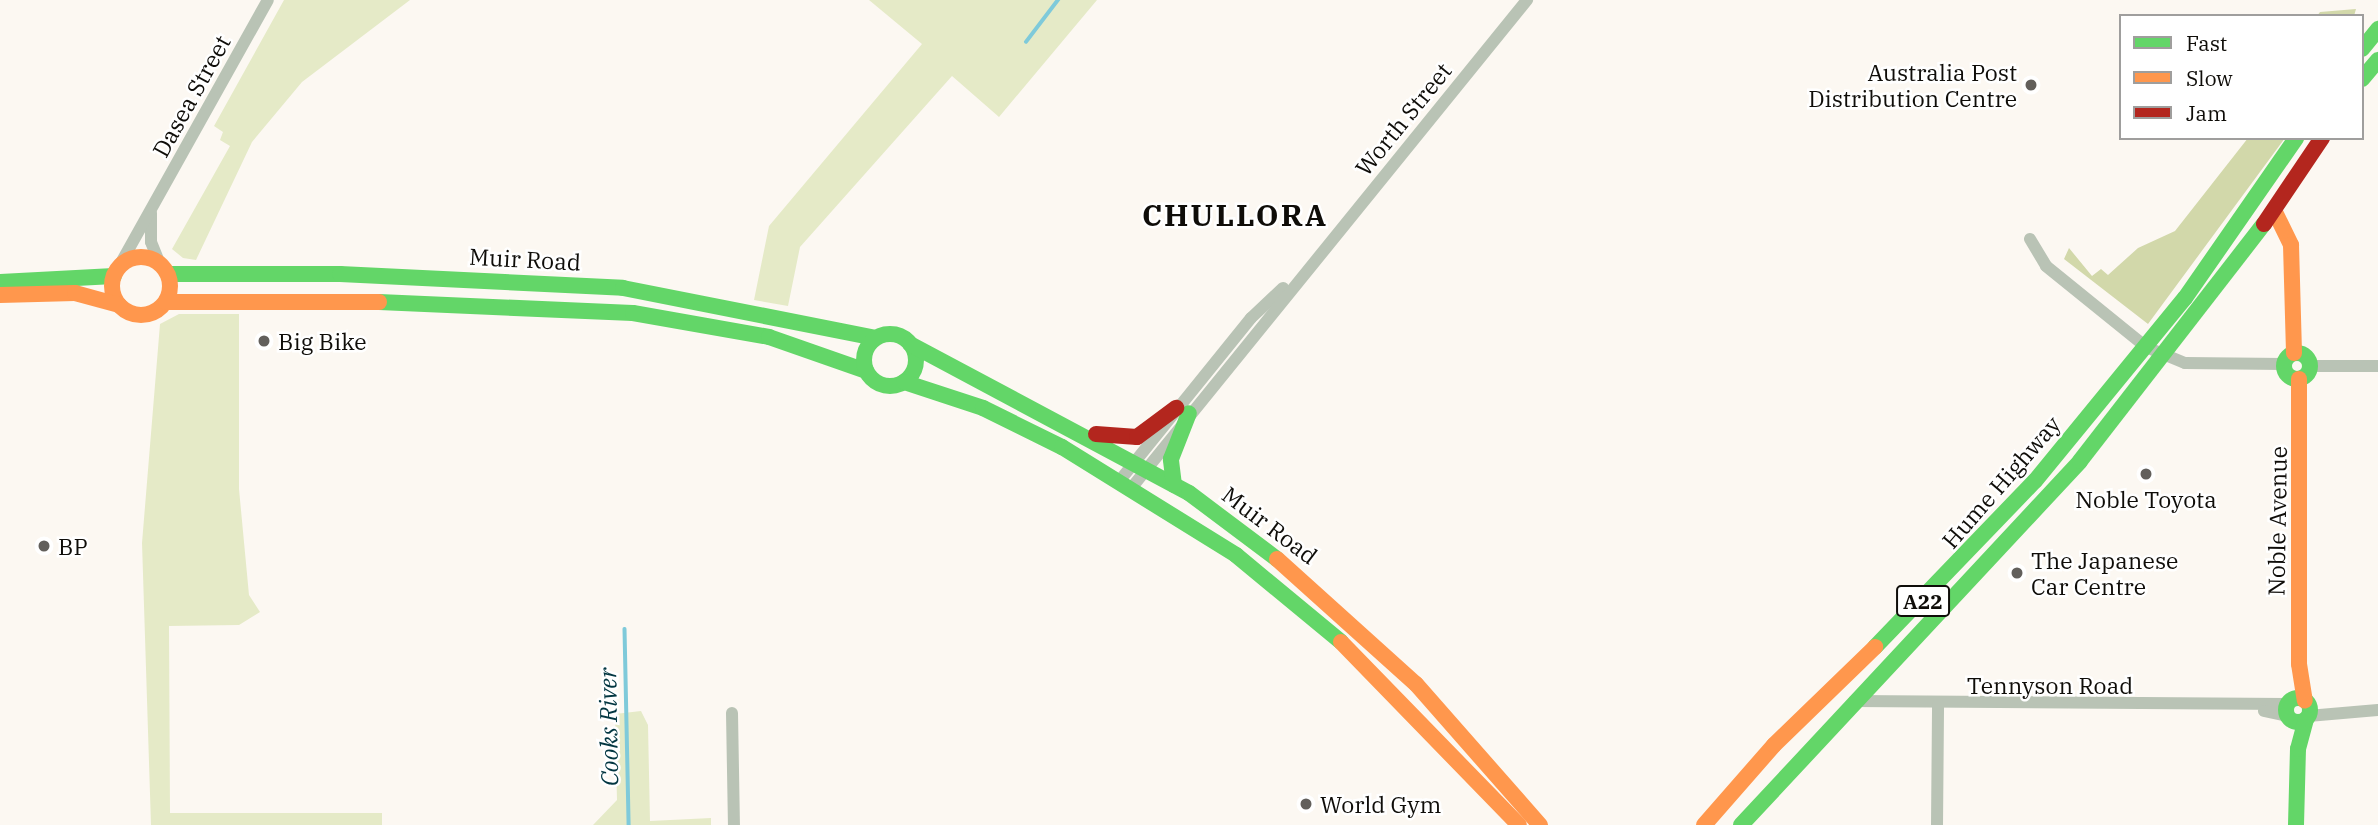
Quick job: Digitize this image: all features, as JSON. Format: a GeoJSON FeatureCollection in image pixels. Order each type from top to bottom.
{"type":"FeatureCollection","features":[{"type":"Feature","properties":{"kind":"main road"},"geometry":{"type":"LineString","coordinates":[[2364,46],[2378,29]]}},
{"type":"Feature","properties":{"kind":"main road"},"geometry":{"type":"LineString","coordinates":[[2364,77],[2378,60]]}},
{"type":"Feature","properties":{"kind":"main road","name":"Hume Highway"},"geometry":{"type":"LineString","coordinates":[[1704,825],[1774,745],[1962,562],[2146,347],[2295,140]]}},
{"type":"Feature","properties":{"kind":"main road","name":"Hume Highway"},"geometry":{"type":"LineString","coordinates":[[1741,825],[1853,701],[2039,507],[2164,356],[2274,210],[2321,140]]}},
{"type":"Feature","properties":{"kind":"main road"},"geometry":{"type":"LineString","coordinates":[[2274,210],[2291,245],[2289,358],[2299,379],[2310,374],[2310,366],[2289,358]]}},
{"type":"Feature","properties":{"kind":"main road"},"geometry":{"type":"LineString","coordinates":[[0,282],[116,273],[133,258],[164,269],[171,302],[140,315],[119,305],[75,293],[0,295]]}},
{"type":"Feature","properties":{"kind":"main road","name":"Muir Road"},"geometry":{"type":"LineString","coordinates":[[164,269],[188,273],[623,288],[875,338]]}},
{"type":"Feature","properties":{"kind":"main road"},"geometry":{"type":"LineString","coordinates":[[116,273],[119,305]]}},
{"type":"Feature","properties":{"kind":"main road","name":"Muir Road"},"geometry":{"type":"LineString","coordinates":[[171,302],[215,299],[484,302],[633,313],[769,337],[866,370]]}},
{"type":"Feature","properties":{"kind":"main road"},"geometry":{"type":"LineString","coordinates":[[897,334],[910,344],[916,360],[904,382],[881,384],[866,370],[864,356],[875,338],[897,334]]}},
{"type":"Feature","properties":{"kind":"main road","name":"Muir Road"},"geometry":{"type":"LineString","coordinates":[[910,344],[955,373],[1073,427],[1174,485],[1261,545],[1343,614],[1416,684],[1541,825]]}},
{"type":"Feature","properties":{"kind":"main road","name":"Noble Avenue"},"geometry":{"type":"LineString","coordinates":[[2297,825],[2299,379]]}},
{"type":"Feature","properties":{"kind":"main road","name":"Muir Road"},"geometry":{"type":"LineString","coordinates":[[904,382],[1013,422],[1127,483],[1236,555],[1328,629],[1519,825]]}},
{"type":"Feature","properties":{"kind":"main road"},"geometry":{"type":"LineString","coordinates":[[1073,427],[1131,438],[1183,410]]}},
{"type":"Feature","properties":{"kind":"main road"},"geometry":{"type":"LineString","coordinates":[[1174,485],[1171,459],[1183,410]]}},
{"type":"Feature","properties":{"kind":"street","name":"Dasea Street"},"geometry":{"type":"LineString","coordinates":[[116,273],[268,0]]}},
{"type":"Feature","properties":{"kind":"street","name":"Worth Street"},"geometry":{"type":"LineString","coordinates":[[1127,483],[1251,318],[1310,264],[1527,0]]}},
{"type":"Feature","properties":{"kind":"street"},"geometry":{"type":"LineString","coordinates":[[151,213],[151,242],[164,269]]}},
{"type":"Feature","properties":{"kind":"street"},"geometry":{"type":"LineString","coordinates":[[2030,239],[2046,266],[2146,347],[2164,356],[2185,363],[2289,358]]}},
{"type":"Feature","properties":{"kind":"street"},"geometry":{"type":"LineString","coordinates":[[2310,366],[2378,366]]}},
{"type":"Feature","properties":{"kind":"street","name":"Tennyson Road"},"geometry":{"type":"LineString","coordinates":[[1853,701],[1938,705],[2378,710]]}},
{"type":"Feature","properties":{"kind":"street"},"geometry":{"type":"LineString","coordinates":[[1937,825],[1938,705]]}},
{"type":"Feature","properties":{"kind":"street"},"geometry":{"type":"LineString","coordinates":[[732,713],[734,825]]}},
{"type":"Feature","properties":{"kind":"green space"},"geometry":{"type":"Polygon","coordinates":[[[284,0],[410,0],[302,82],[252,142],[196,260],[183,258],[172,249],[230,146],[220,140],[223,132],[214,126],[284,0]]]}},
{"type":"Feature","properties":{"kind":"green space"},"geometry":{"type":"Polygon","coordinates":[[[869,0],[1097,0],[999,117],[952,76],[800,247],[788,306],[754,300],[769,226],[922,44],[869,0]]]}},
{"type":"Feature","properties":{"kind":"green space"},"geometry":{"type":"Polygon","coordinates":[[[2356,9],[2355,14],[2318,14],[2356,9]]]}},
{"type":"Feature","properties":{"kind":"green space"},"geometry":{"type":"Polygon","coordinates":[[[2246,140],[2284,140],[2148,324],[2064,259],[2069,248],[2092,276],[2101,269],[2108,275],[2138,248],[2175,231],[2246,140]]]}},
{"type":"Feature","properties":{"kind":"green space"},"geometry":{"type":"Polygon","coordinates":[[[179,314],[239,314],[239,489],[249,595],[260,612],[239,625],[169,626],[170,813],[382,813],[382,825],[151,825],[142,543],[160,324],[179,314]]]}},
{"type":"Feature","properties":{"kind":"green space"},"geometry":{"type":"Polygon","coordinates":[[[641,711],[648,725],[650,821],[711,818],[711,825],[593,825],[617,800],[615,714],[641,711]]]}},
{"type":"Feature","properties":{"kind":"waterway","name":"Cooks River"},"geometry":{"type":"LineString","coordinates":[[1026,42],[1058,0]]}},
{"type":"Feature","properties":{"kind":"waterway","name":"Cooks River"},"geometry":{"type":"LineString","coordinates":[[625,629],[629,825]]}},
{"type":"Feature","properties":{"kind":"traffic: fast"},"geometry":{"type":"LineString","coordinates":[[2364,46],[2378,29]]}},
{"type":"Feature","properties":{"kind":"traffic: fast"},"geometry":{"type":"LineString","coordinates":[[2364,77],[2378,60]]}},
{"type":"Feature","properties":{"kind":"traffic: fast"},"geometry":{"type":"LineString","coordinates":[[1875,647],[2035,481],[2185,298],[2295,140]]}},
{"type":"Feature","properties":{"kind":"traffic: fast"},"geometry":{"type":"LineString","coordinates":[[1741,825],[2080,461],[2264,224]]}},
{"type":"Feature","properties":{"kind":"traffic: fast"},"geometry":{"type":"LineString","coordinates":[[168,274],[340,274],[623,288],[875,338]]}},
{"type":"Feature","properties":{"kind":"traffic: fast"},"geometry":{"type":"LineString","coordinates":[[0,282],[114,276]]}},
{"type":"Feature","properties":{"kind":"traffic: fast"},"geometry":{"type":"LineString","coordinates":[[379,302],[633,313],[769,337],[866,371]]}},
{"type":"Feature","properties":{"kind":"traffic: fast"},"geometry":{"type":"LineString","coordinates":[[890,334],[900,336],[908,342],[914,350],[916,360],[914,370],[908,378],[900,384],[890,386],[880,384],[872,378],[866,370],[864,360],[866,350],[872,342],[880,336],[890,334]]}},
{"type":"Feature","properties":{"kind":"traffic: fast"},"geometry":{"type":"LineString","coordinates":[[910,344],[1189,493],[1277,559]]}},
{"type":"Feature","properties":{"kind":"traffic: fast"},"geometry":{"type":"LineString","coordinates":[[2297,353],[2306,357],[2310,366],[2306,375],[2297,379],[2288,375],[2284,366],[2288,357],[2297,353]]}},
{"type":"Feature","properties":{"kind":"traffic: fast"},"geometry":{"type":"LineString","coordinates":[[904,382],[983,408],[1062,447],[1236,555],[1341,642]]}},
{"type":"Feature","properties":{"kind":"traffic: fast"},"geometry":{"type":"LineString","coordinates":[[1174,485],[1171,459],[1189,413]]}},
{"type":"Feature","properties":{"kind":"traffic: fast"},"geometry":{"type":"LineString","coordinates":[[2298,698],[2309,705],[2310,710],[2303,721],[2298,722],[2287,715],[2286,710],[2293,699],[2298,698]]}},
{"type":"Feature","properties":{"kind":"traffic: fast"},"geometry":{"type":"LineString","coordinates":[[2296,825],[2298,749],[2306,719]]}},
{"type":"Feature","properties":{"kind":"traffic: slow"},"geometry":{"type":"LineString","coordinates":[[2274,210],[2291,245],[2294,353]]}},
{"type":"Feature","properties":{"kind":"traffic: slow"},"geometry":{"type":"LineString","coordinates":[[141,257],[152,259],[165,270],[170,286],[168,297],[157,310],[141,315],[130,313],[117,302],[112,286],[114,275],[125,262],[141,257]]}},
{"type":"Feature","properties":{"kind":"traffic: slow"},"geometry":{"type":"LineString","coordinates":[[0,295],[75,293],[119,305]]}},
{"type":"Feature","properties":{"kind":"traffic: slow"},"geometry":{"type":"LineString","coordinates":[[166,302],[379,302]]}},
{"type":"Feature","properties":{"kind":"traffic: slow"},"geometry":{"type":"LineString","coordinates":[[2299,379],[2299,664],[2305,701]]}},
{"type":"Feature","properties":{"kind":"traffic: slow"},"geometry":{"type":"LineString","coordinates":[[1277,559],[1416,684],[1540,825]]}},
{"type":"Feature","properties":{"kind":"traffic: slow"},"geometry":{"type":"LineString","coordinates":[[1341,642],[1519,825]]}},
{"type":"Feature","properties":{"kind":"traffic: slow"},"geometry":{"type":"LineString","coordinates":[[1704,825],[1774,745],[1875,647]]}},
{"type":"Feature","properties":{"kind":"traffic: jam"},"geometry":{"type":"LineString","coordinates":[[2264,224],[2321,140]]}},
{"type":"Feature","properties":{"kind":"traffic: jam"},"geometry":{"type":"LineString","coordinates":[[1096,434],[1137,437],[1176,408]]}},
{"type":"Feature","properties":{"kind":"place","name":"Australia Post Distribution Centre"},"geometry":{"type":"Point","coordinates":[2031,85]}},
{"type":"Feature","properties":{"kind":"place","name":"Big Bike"},"geometry":{"type":"Point","coordinates":[264,341]}},
{"type":"Feature","properties":{"kind":"place","name":"Noble Toyota"},"geometry":{"type":"Point","coordinates":[2146,474]}},
{"type":"Feature","properties":{"kind":"place","name":"BP"},"geometry":{"type":"Point","coordinates":[44,546]}},
{"type":"Feature","properties":{"kind":"place","name":"The Japanese Car Centre"},"geometry":{"type":"Point","coordinates":[2017,573]}},
{"type":"Feature","properties":{"kind":"place","name":"World Gym"},"geometry":{"type":"Point","coordinates":[1306,804]}},
{"type":"Feature","properties":{"kind":"district","name":"CHULLORA"},"geometry":{"type":"Point","coordinates":[1235,215]}}]}
